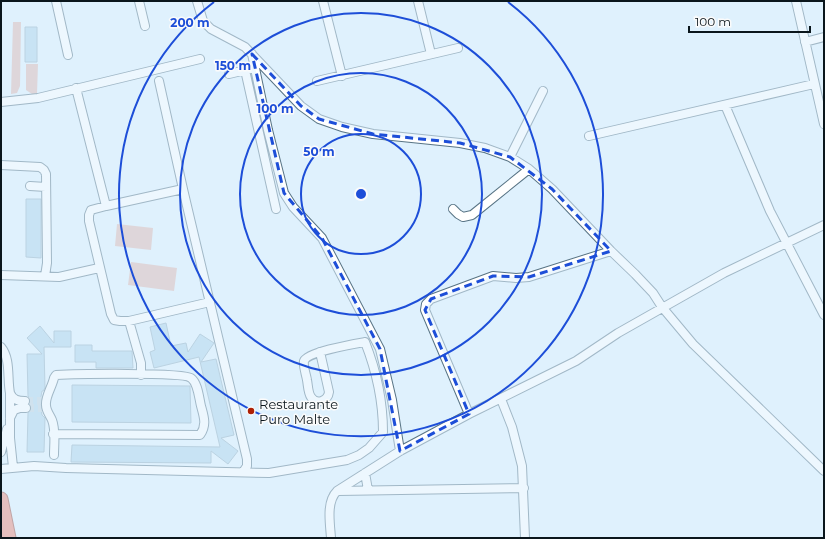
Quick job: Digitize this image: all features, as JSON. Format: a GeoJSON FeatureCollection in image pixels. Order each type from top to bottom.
{"type":"FeatureCollection","features":[{"type":"Feature","properties":{"kind":"highway"},"geometry":{"type":"LineString","coordinates":[[1,499],[9,538]]}},
{"type":"Feature","properties":{"kind":"street"},"geometry":{"type":"LineString","coordinates":[[56,1],[68,55]]}},
{"type":"Feature","properties":{"kind":"street"},"geometry":{"type":"LineString","coordinates":[[140,1],[145,26]]}},
{"type":"Feature","properties":{"kind":"street"},"geometry":{"type":"LineString","coordinates":[[197,1],[203,21],[212,29],[240,44],[252,54],[301,106],[319,119],[342,127],[373,134],[460,143],[486,148],[510,157],[529,169],[552,189],[652,293],[693,344],[824,471]]}},
{"type":"Feature","properties":{"kind":"street"},"geometry":{"type":"LineString","coordinates":[[323,1],[342,76]]}},
{"type":"Feature","properties":{"kind":"street"},"geometry":{"type":"LineString","coordinates":[[418,1],[431,54]]}},
{"type":"Feature","properties":{"kind":"street"},"geometry":{"type":"LineString","coordinates":[[796,1],[824,124]]}},
{"type":"Feature","properties":{"kind":"street"},"geometry":{"type":"LineString","coordinates":[[805,42],[824,37]]}},
{"type":"Feature","properties":{"kind":"street"},"geometry":{"type":"LineString","coordinates":[[318,82],[458,48]]}},
{"type":"Feature","properties":{"kind":"street"},"geometry":{"type":"LineString","coordinates":[[252,54],[268,130],[284,193],[293,207],[322,238],[380,349],[392,400],[400,452]]}},
{"type":"Feature","properties":{"kind":"street"},"geometry":{"type":"LineString","coordinates":[[1,102],[38,98],[200,59]]}},
{"type":"Feature","properties":{"kind":"street"},"geometry":{"type":"LineString","coordinates":[[229,74],[255,68]]}},
{"type":"Feature","properties":{"kind":"street"},"geometry":{"type":"LineString","coordinates":[[245,70],[276,209]]}},
{"type":"Feature","properties":{"kind":"street"},"geometry":{"type":"LineString","coordinates":[[159,81],[247,459],[243,472]]}},
{"type":"Feature","properties":{"kind":"street"},"geometry":{"type":"LineString","coordinates":[[589,136],[814,84]]}},
{"type":"Feature","properties":{"kind":"street"},"geometry":{"type":"LineString","coordinates":[[76,88],[106,206]]}},
{"type":"Feature","properties":{"kind":"street"},"geometry":{"type":"LineString","coordinates":[[510,157],[543,90]]}},
{"type":"Feature","properties":{"kind":"street"},"geometry":{"type":"LineString","coordinates":[[725,105],[770,211],[819,308],[824,315]]}},
{"type":"Feature","properties":{"kind":"street"},"geometry":{"type":"LineString","coordinates":[[1,165],[40,167],[46,174],[47,263],[45,276]]}},
{"type":"Feature","properties":{"kind":"street"},"geometry":{"type":"LineString","coordinates":[[453,209],[463,217],[472,215],[529,169]]}},
{"type":"Feature","properties":{"kind":"street"},"geometry":{"type":"LineString","coordinates":[[30,186],[46,187]]}},
{"type":"Feature","properties":{"kind":"street"},"geometry":{"type":"LineString","coordinates":[[183,189],[91,210],[89,221],[99,268],[111,314],[114,320],[129,320],[210,302]]}},
{"type":"Feature","properties":{"kind":"street"},"geometry":{"type":"LineString","coordinates":[[330,538],[330,503],[332,496],[337,491],[365,473],[469,414],[576,361],[618,333],[724,273],[824,225]]}},
{"type":"Feature","properties":{"kind":"street"},"geometry":{"type":"LineString","coordinates":[[469,414],[425,310],[426,304],[431,299],[493,276],[516,278],[529,277],[611,251]]}},
{"type":"Feature","properties":{"kind":"street"},"geometry":{"type":"LineString","coordinates":[[1,275],[59,277],[99,268]]}},
{"type":"Feature","properties":{"kind":"street"},"geometry":{"type":"LineString","coordinates":[[129,320],[141,363],[141,375]]}},
{"type":"Feature","properties":{"kind":"street"},"geometry":{"type":"LineString","coordinates":[[1,468],[34,466],[269,473],[347,460],[359,455],[379,438],[383,432],[376,374],[365,342],[320,352],[307,357],[304,365],[311,396],[315,401],[318,402],[324,400],[327,398],[329,392],[320,352]]}},
{"type":"Feature","properties":{"kind":"street"},"geometry":{"type":"LineString","coordinates":[[1,347],[6,355],[7,362],[10,393],[13,467]]}},
{"type":"Feature","properties":{"kind":"street"},"geometry":{"type":"LineString","coordinates":[[54,434],[200,435],[204,429],[205,421],[194,381],[190,377],[141,375],[56,375],[44,405],[52,419],[54,455]]}},
{"type":"Feature","properties":{"kind":"street"},"geometry":{"type":"LineString","coordinates":[[1,452],[14,410],[25,405],[12,397],[10,393]]}},
{"type":"Feature","properties":{"kind":"street"},"geometry":{"type":"LineString","coordinates":[[501,399],[512,427],[522,466],[524,488],[524,538]]}},
{"type":"Feature","properties":{"kind":"street"},"geometry":{"type":"LineString","coordinates":[[365,473],[368,490]]}},
{"type":"Feature","properties":{"kind":"street"},"geometry":{"type":"LineString","coordinates":[[337,491],[524,488]]}},
{"type":"Feature","properties":{"kind":"highlighted area"},"geometry":{"type":"Polygon","coordinates":[[[252,54],[301,106],[319,119],[373,134],[460,143],[510,157],[552,189],[611,251],[529,277],[493,276],[431,299],[425,310],[469,414],[400,451],[380,349],[322,238],[284,193],[252,54]]]}},
{"type":"Feature","properties":{"kind":"shaded area"},"geometry":{"type":"Polygon","coordinates":[[[13,22],[21,22],[20,86],[17,93],[11,94],[13,22]]]}},
{"type":"Feature","properties":{"kind":"shaded area"},"geometry":{"type":"Polygon","coordinates":[[[26,64],[38,64],[37,94],[32,94],[26,90],[26,64]]]}},
{"type":"Feature","properties":{"kind":"shaded area"},"geometry":{"type":"Polygon","coordinates":[[[117,224],[153,228],[151,250],[115,246],[117,224]]]}},
{"type":"Feature","properties":{"kind":"shaded area"},"geometry":{"type":"Polygon","coordinates":[[[131,262],[177,268],[174,291],[128,285],[131,262]]]}},
{"type":"Feature","properties":{"kind":"building"},"geometry":{"type":"Polygon","coordinates":[[[25,27],[37,27],[37,62],[25,62],[25,27]]]}},
{"type":"Feature","properties":{"kind":"building"},"geometry":{"type":"Polygon","coordinates":[[[26,199],[41,199],[41,258],[26,257],[26,199]]]}},
{"type":"Feature","properties":{"kind":"building"},"geometry":{"type":"Polygon","coordinates":[[[166,323],[171,346],[186,343],[188,352],[200,334],[214,343],[201,362],[216,359],[234,435],[221,438],[238,451],[228,464],[211,451],[211,463],[71,462],[72,445],[220,447],[199,357],[154,368],[150,352],[155,350],[150,327],[166,323]]]}},
{"type":"Feature","properties":{"kind":"building"},"geometry":{"type":"Polygon","coordinates":[[[40,326],[54,343],[54,331],[71,331],[71,347],[44,347],[45,388],[42,391],[40,402],[42,415],[45,418],[44,452],[27,452],[28,413],[31,408],[30,399],[28,396],[27,354],[42,354],[27,338],[40,326]]]}},
{"type":"Feature","properties":{"kind":"building"},"geometry":{"type":"Polygon","coordinates":[[[75,345],[92,345],[92,351],[132,351],[133,368],[96,368],[96,362],[75,362],[75,345]]]}},
{"type":"Feature","properties":{"kind":"building"},"geometry":{"type":"Polygon","coordinates":[[[72,385],[190,386],[191,423],[72,422],[72,385]]]}},
{"type":"Feature","properties":{"kind":"tunnel"},"geometry":{"type":"LineString","coordinates":[[25,401],[42,401]]}},
{"type":"Feature","properties":{"kind":"tunnel"},"geometry":{"type":"LineString","coordinates":[[26,408],[42,408]]}},
{"type":"Feature","properties":{"kind":"place","name":"Restaurante Puro Malte"},"geometry":{"type":"Point","coordinates":[251,411]}}]}
